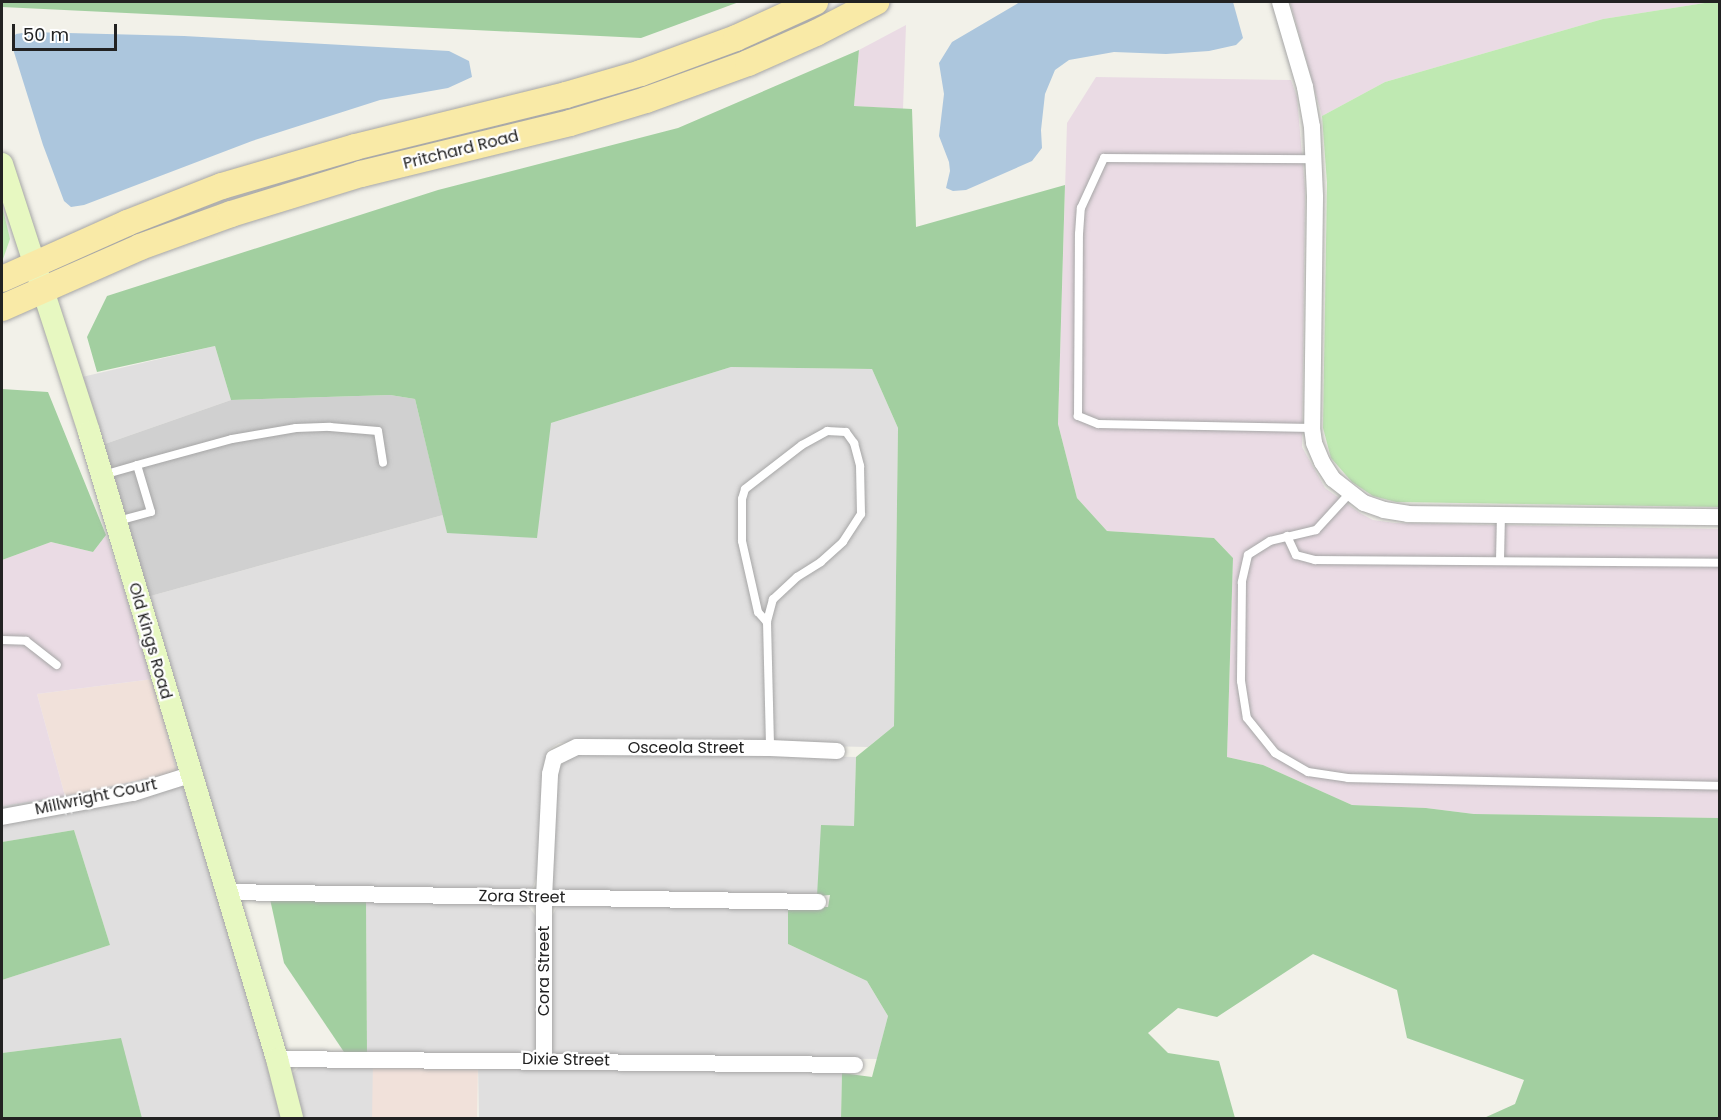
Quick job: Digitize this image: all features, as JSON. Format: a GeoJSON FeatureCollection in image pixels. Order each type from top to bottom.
{"type":"FeatureCollection","features":[{"type":"Feature","properties":{"kind":"main road","name":"Pritchard Road"},"geometry":{"type":"LineString","coordinates":[[2,279],[127,223],[222,186],[355,147],[566,95],[641,73],[736,38],[815,2]]}},
{"type":"Feature","properties":{"kind":"main road","name":"Pritchard Road"},"geometry":{"type":"LineString","coordinates":[[2,308],[42,288],[140,247],[231,214],[362,174],[559,126],[646,100],[748,63],[816,33],[876,2]]}},
{"type":"Feature","properties":{"kind":"street"},"geometry":{"type":"LineString","coordinates":[[1280,2],[1305,87],[1315,159],[1312,428],[1314,443],[1322,462],[1334,479],[1349,494],[1364,503],[1392,512],[1719,517]]}},
{"type":"Feature","properties":{"kind":"street","name":"Old Kings Road"},"geometry":{"type":"LineString","coordinates":[[2,164],[102,476],[277,1059],[292,1118]]}},
{"type":"Feature","properties":{"kind":"street","name":"Osceola Street"},"geometry":{"type":"LineString","coordinates":[[550,774],[554,758],[577,747],[770,748],[837,751]]}},
{"type":"Feature","properties":{"kind":"street","name":"Millwright Court"},"geometry":{"type":"LineString","coordinates":[[2,817],[133,793],[190,774]]}},
{"type":"Feature","properties":{"kind":"street","name":"Cora Street"},"geometry":{"type":"LineString","coordinates":[[544,1060],[544,898],[550,774]]}},
{"type":"Feature","properties":{"kind":"street","name":"Zora Street"},"geometry":{"type":"LineString","coordinates":[[226,892],[818,902]]}},
{"type":"Feature","properties":{"kind":"street","name":"Dixie Street"},"geometry":{"type":"LineString","coordinates":[[277,1059],[855,1065]]}},
{"type":"Feature","properties":{"kind":"lane"},"geometry":{"type":"LineString","coordinates":[[1312,428],[1098,424],[1078,416],[1079,234],[1081,208],[1104,158],[1315,159]]}},
{"type":"Feature","properties":{"kind":"lane"},"geometry":{"type":"LineString","coordinates":[[102,476],[222,441],[296,428],[330,427],[378,432],[383,463]]}},
{"type":"Feature","properties":{"kind":"lane"},"geometry":{"type":"LineString","coordinates":[[767,622],[758,612],[742,541],[741,499],[745,489],[802,445],[827,431],[846,432],[854,443],[860,465],[861,514],[843,542],[821,562],[797,577],[773,599],[767,622],[770,748]]}},
{"type":"Feature","properties":{"kind":"lane"},"geometry":{"type":"LineString","coordinates":[[115,522],[151,512],[137,465]]}},
{"type":"Feature","properties":{"kind":"lane"},"geometry":{"type":"LineString","coordinates":[[1349,494],[1316,530],[1270,540],[1248,555],[1242,582],[1241,681],[1247,718],[1275,753],[1308,772],[1348,778],[1719,786]]}},
{"type":"Feature","properties":{"kind":"lane"},"geometry":{"type":"LineString","coordinates":[[1500,561],[1501,515]]}},
{"type":"Feature","properties":{"kind":"lane"},"geometry":{"type":"LineString","coordinates":[[1287,536],[1296,555],[1315,560],[1719,563]]}},
{"type":"Feature","properties":{"kind":"lane"},"geometry":{"type":"LineString","coordinates":[[2,640],[26,641],[57,665]]}},
{"type":"Feature","properties":{"kind":"shaded area"},"geometry":{"type":"Polygon","coordinates":[[[1290,2],[1711,2],[1603,19],[1385,82],[1322,116],[1290,2]]]}},
{"type":"Feature","properties":{"kind":"shaded area"},"geometry":{"type":"Polygon","coordinates":[[[906,25],[903,109],[854,106],[859,50],[906,25]]]}},
{"type":"Feature","properties":{"kind":"shaded area"},"geometry":{"type":"Polygon","coordinates":[[[1096,77],[1291,80],[1297,97],[1305,189],[1302,447],[1325,488],[1373,520],[1395,523],[1719,529],[1719,818],[1474,814],[1426,808],[1352,805],[1263,765],[1227,757],[1233,558],[1214,538],[1107,531],[1077,498],[1058,424],[1067,123],[1096,77]]]}},
{"type":"Feature","properties":{"kind":"shaded area"},"geometry":{"type":"Polygon","coordinates":[[[215,346],[231,400],[102,445],[82,377],[215,346]]]}},
{"type":"Feature","properties":{"kind":"shaded area"},"geometry":{"type":"Polygon","coordinates":[[[731,367],[872,369],[898,428],[894,726],[868,747],[583,741],[559,743],[548,750],[544,762],[541,863],[533,887],[524,892],[246,887],[228,876],[147,597],[443,515],[447,533],[551,423],[731,367]]]}},
{"type":"Feature","properties":{"kind":"shaded area"},"geometry":{"type":"Polygon","coordinates":[[[390,395],[415,399],[443,515],[147,597],[102,445],[231,400],[390,395]]]}},
{"type":"Feature","properties":{"kind":"shaded area"},"geometry":{"type":"Polygon","coordinates":[[[106,535],[153,679],[37,694],[65,796],[2,806],[2,560],[51,542],[93,552],[106,535]]]}},
{"type":"Feature","properties":{"kind":"shaded area"},"geometry":{"type":"Polygon","coordinates":[[[153,679],[177,772],[65,796],[37,694],[153,679]]]}},
{"type":"Feature","properties":{"kind":"shaded area"},"geometry":{"type":"Polygon","coordinates":[[[583,751],[856,757],[854,826],[817,896],[559,892],[552,889],[555,786],[559,768],[569,757],[583,751]]]}},
{"type":"Feature","properties":{"kind":"shaded area"},"geometry":{"type":"Polygon","coordinates":[[[177,772],[196,822],[285,1118],[142,1118],[120,1038],[2,1053],[2,980],[110,945],[74,830],[2,842],[2,806],[177,772]]]}},
{"type":"Feature","properties":{"kind":"shaded area"},"geometry":{"type":"Polygon","coordinates":[[[366,900],[521,903],[530,908],[537,918],[538,1044],[534,1051],[527,1054],[367,1054],[366,900]]]}},
{"type":"Feature","properties":{"kind":"shaded area"},"geometry":{"type":"Polygon","coordinates":[[[565,903],[788,907],[788,944],[867,981],[888,1016],[877,1059],[557,1055],[550,1052],[552,916],[557,907],[565,903]]]}},
{"type":"Feature","properties":{"kind":"shaded area"},"geometry":{"type":"Polygon","coordinates":[[[373,1063],[378,1118],[302,1118],[289,1077],[301,1065],[373,1063]]]}},
{"type":"Feature","properties":{"kind":"shaded area"},"geometry":{"type":"Polygon","coordinates":[[[373,1063],[478,1065],[477,1118],[372,1118],[373,1063]]]}},
{"type":"Feature","properties":{"kind":"shaded area"},"geometry":{"type":"Polygon","coordinates":[[[478,1065],[842,1073],[841,1118],[479,1118],[478,1065]]]}},
{"type":"Feature","properties":{"kind":"green space"},"geometry":{"type":"Polygon","coordinates":[[[2,2],[739,2],[641,38],[2,7],[2,2]]]}},
{"type":"Feature","properties":{"kind":"green space"},"geometry":{"type":"Polygon","coordinates":[[[1720,2],[1719,507],[1396,502],[1373,496],[1352,482],[1331,458],[1323,428],[1327,183],[1322,116],[1385,82],[1603,19],[1720,2]]]}},
{"type":"Feature","properties":{"kind":"green space"},"geometry":{"type":"Polygon","coordinates":[[[859,50],[854,106],[912,109],[916,227],[1065,185],[1058,424],[1077,498],[1107,531],[1214,538],[1233,558],[1227,757],[1263,765],[1352,805],[1426,808],[1474,814],[1719,818],[1719,1118],[1484,1118],[1515,1104],[1524,1080],[1407,1038],[1397,990],[1313,954],[1217,1017],[1178,1008],[1148,1033],[1168,1053],[1219,1061],[1235,1118],[841,1118],[842,1073],[872,1077],[888,1016],[867,981],[788,944],[788,907],[828,907],[830,895],[817,896],[821,825],[854,826],[856,757],[894,726],[898,428],[872,369],[731,367],[551,423],[537,538],[447,533],[415,399],[390,395],[231,400],[215,346],[97,372],[87,337],[107,296],[438,190],[678,128],[859,50]]]}},
{"type":"Feature","properties":{"kind":"green space"},"geometry":{"type":"Polygon","coordinates":[[[2,205],[10,239],[2,262],[2,205]]]}},
{"type":"Feature","properties":{"kind":"green space"},"geometry":{"type":"Polygon","coordinates":[[[2,389],[48,392],[106,535],[93,552],[51,542],[2,560],[2,389]]]}},
{"type":"Feature","properties":{"kind":"green space"},"geometry":{"type":"Polygon","coordinates":[[[74,830],[110,945],[2,980],[2,842],[74,830]]]}},
{"type":"Feature","properties":{"kind":"green space"},"geometry":{"type":"Polygon","coordinates":[[[270,899],[366,900],[367,1054],[344,1052],[284,963],[270,899]]]}},
{"type":"Feature","properties":{"kind":"green space"},"geometry":{"type":"Polygon","coordinates":[[[121,1038],[142,1118],[2,1118],[2,1053],[121,1038]]]}},
{"type":"Feature","properties":{"kind":"water"},"geometry":{"type":"Polygon","coordinates":[[[1020,2],[1233,2],[1243,38],[1236,45],[1209,51],[1166,54],[1114,52],[1069,60],[1055,70],[1045,94],[1041,130],[1042,148],[1032,161],[966,190],[953,191],[946,188],[950,171],[949,162],[939,136],[944,94],[939,63],[952,42],[1020,2]]]}},
{"type":"Feature","properties":{"kind":"water"},"geometry":{"type":"Polygon","coordinates":[[[29,32],[184,36],[449,51],[469,61],[472,77],[448,88],[380,100],[252,141],[84,205],[71,207],[64,201],[43,145],[13,49],[12,39],[16,34],[29,32]]]}}]}
